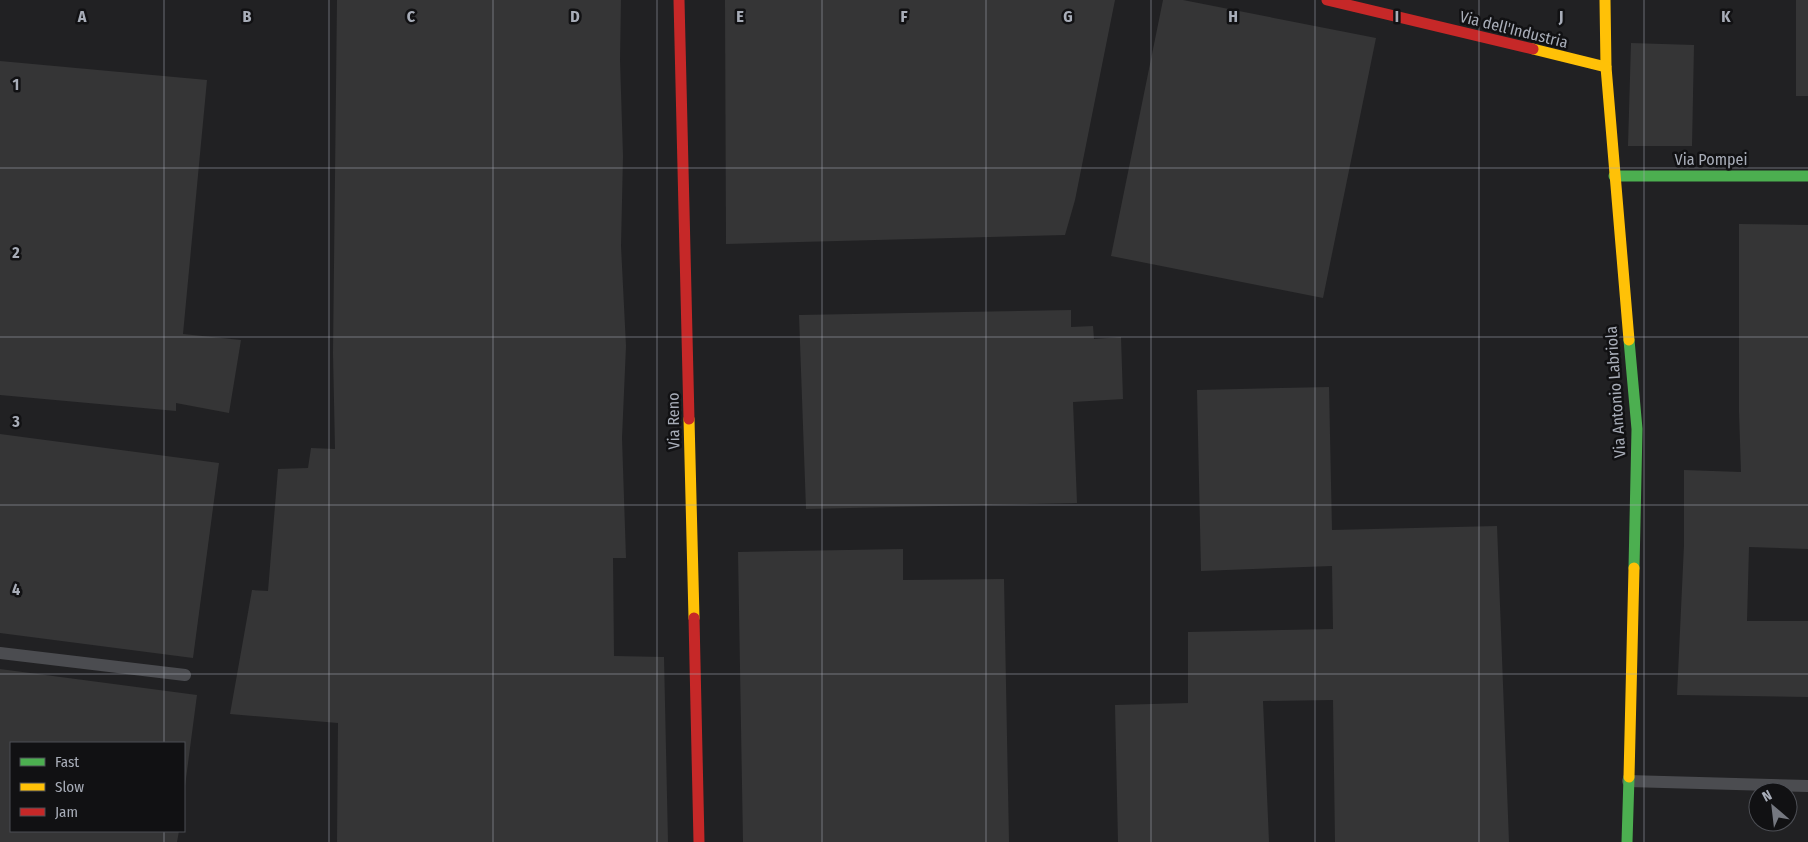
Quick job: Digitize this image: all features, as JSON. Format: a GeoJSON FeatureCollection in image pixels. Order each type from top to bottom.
{"type":"FeatureCollection","features":[{"type":"Feature","properties":{"kind":"street","name":"Via Reno"},"geometry":{"type":"LineString","coordinates":[[679,0],[699,842]]}},
{"type":"Feature","properties":{"kind":"street","name":"Via dell'Industria"},"geometry":{"type":"LineString","coordinates":[[1327,0],[1606,67]]}},
{"type":"Feature","properties":{"kind":"street","name":"Via Antonio Labriola"},"geometry":{"type":"LineString","coordinates":[[1605,0],[1606,67],[1614,176],[1637,429],[1627,842]]}},
{"type":"Feature","properties":{"kind":"street","name":"Via Pompei"},"geometry":{"type":"LineString","coordinates":[[1614,176],[1808,176]]}},
{"type":"Feature","properties":{"kind":"lane"},"geometry":{"type":"LineString","coordinates":[[0,653],[184,675]]}},
{"type":"Feature","properties":{"kind":"lane"},"geometry":{"type":"LineString","coordinates":[[1628,781],[1808,786]]}},
{"type":"Feature","properties":{"kind":"shaded area"},"geometry":{"type":"Polygon","coordinates":[[[0,0],[1808,0],[1808,842],[0,842],[0,0]]]}},
{"type":"Feature","properties":{"kind":"building"},"geometry":{"type":"Polygon","coordinates":[[[337,0],[621,0],[620,60],[623,156],[621,246],[626,346],[622,438],[626,558],[613,558],[614,656],[664,657],[668,842],[337,842],[338,723],[230,714],[252,590],[268,591],[278,469],[308,468],[311,448],[335,449],[333,353],[337,0]]]}},
{"type":"Feature","properties":{"kind":"building"},"geometry":{"type":"Polygon","coordinates":[[[725,0],[1115,0],[1075,200],[1065,235],[726,244],[725,0]]]}},
{"type":"Feature","properties":{"kind":"building"},"geometry":{"type":"Polygon","coordinates":[[[1163,0],[1183,0],[1376,38],[1323,298],[1111,256],[1163,0]]]}},
{"type":"Feature","properties":{"kind":"building"},"geometry":{"type":"Polygon","coordinates":[[[1796,0],[1808,0],[1808,96],[1796,96],[1796,0]]]}},
{"type":"Feature","properties":{"kind":"building"},"geometry":{"type":"Polygon","coordinates":[[[1631,43],[1694,45],[1692,146],[1628,146],[1631,43]]]}},
{"type":"Feature","properties":{"kind":"building"},"geometry":{"type":"Polygon","coordinates":[[[0,61],[207,80],[183,334],[241,340],[229,413],[176,403],[176,411],[0,395],[0,61]]]}},
{"type":"Feature","properties":{"kind":"building"},"geometry":{"type":"Polygon","coordinates":[[[1739,224],[1808,225],[1808,549],[1749,547],[1747,621],[1808,621],[1808,697],[1677,695],[1684,545],[1684,470],[1741,472],[1739,412],[1739,224]]]}},
{"type":"Feature","properties":{"kind":"building"},"geometry":{"type":"Polygon","coordinates":[[[1071,310],[1071,327],[1093,326],[1094,339],[1121,337],[1123,399],[1073,402],[1077,503],[806,509],[799,315],[1071,310]]]}},
{"type":"Feature","properties":{"kind":"building"},"geometry":{"type":"Polygon","coordinates":[[[1329,387],[1332,530],[1497,526],[1509,842],[1335,842],[1333,700],[1263,701],[1269,842],[1118,842],[1115,705],[1188,703],[1188,632],[1333,629],[1332,566],[1201,571],[1197,390],[1329,387]]]}},
{"type":"Feature","properties":{"kind":"building"},"geometry":{"type":"Polygon","coordinates":[[[0,434],[219,463],[193,658],[0,633],[0,434]]]}},
{"type":"Feature","properties":{"kind":"building"},"geometry":{"type":"Polygon","coordinates":[[[903,549],[903,580],[1004,579],[1009,842],[743,842],[738,552],[903,549]]]}},
{"type":"Feature","properties":{"kind":"building"},"geometry":{"type":"Polygon","coordinates":[[[0,669],[197,695],[185,786],[185,742],[10,742],[10,832],[179,832],[177,842],[0,842],[0,669]]]}},
{"type":"Feature","properties":{"kind":"traffic: fast"},"geometry":{"type":"LineString","coordinates":[[1614,176],[1808,176]]}},
{"type":"Feature","properties":{"kind":"traffic: fast"},"geometry":{"type":"LineString","coordinates":[[1629,340],[1637,429],[1634,568]]}},
{"type":"Feature","properties":{"kind":"traffic: fast"},"geometry":{"type":"LineString","coordinates":[[1627,842],[1629,777]]}},
{"type":"Feature","properties":{"kind":"traffic: slow"},"geometry":{"type":"LineString","coordinates":[[1605,0],[1606,67],[1629,340]]}},
{"type":"Feature","properties":{"kind":"traffic: slow"},"geometry":{"type":"LineString","coordinates":[[1533,49],[1606,67]]}},
{"type":"Feature","properties":{"kind":"traffic: slow"},"geometry":{"type":"LineString","coordinates":[[689,419],[694,618]]}},
{"type":"Feature","properties":{"kind":"traffic: slow"},"geometry":{"type":"LineString","coordinates":[[1629,777],[1634,568]]}},
{"type":"Feature","properties":{"kind":"traffic: jam"},"geometry":{"type":"LineString","coordinates":[[679,0],[689,419]]}},
{"type":"Feature","properties":{"kind":"traffic: jam"},"geometry":{"type":"LineString","coordinates":[[1327,0],[1533,49]]}},
{"type":"Feature","properties":{"kind":"traffic: jam"},"geometry":{"type":"LineString","coordinates":[[694,618],[699,842]]}}]}
